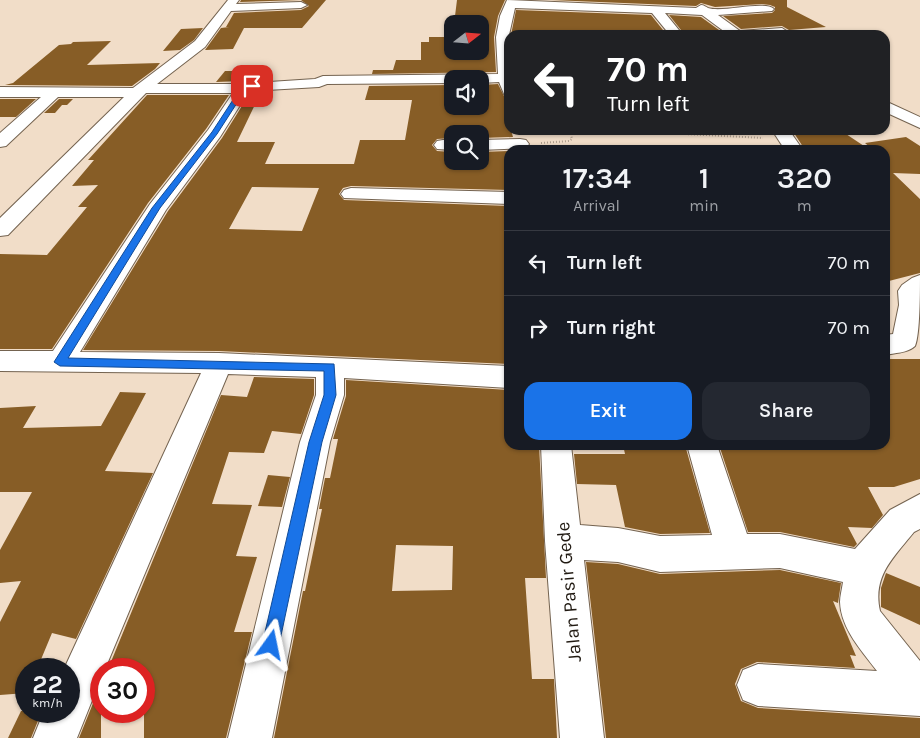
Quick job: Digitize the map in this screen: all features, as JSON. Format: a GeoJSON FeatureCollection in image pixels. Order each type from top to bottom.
{"type":"FeatureCollection","features":[{"type":"Feature","properties":{"kind":"street"},"geometry":{"type":"LineString","coordinates":[[693,0],[730,30]]}},
{"type":"Feature","properties":{"kind":"street"},"geometry":{"type":"LineString","coordinates":[[0,230],[139,91],[200,44],[230,4],[303,2]]}},
{"type":"Feature","properties":{"kind":"street"},"geometry":{"type":"LineString","coordinates":[[294,15],[303,2]]}},
{"type":"Feature","properties":{"kind":"street"},"geometry":{"type":"LineString","coordinates":[[504,44],[501,38],[506,14],[512,2],[656,10],[768,9]]}},
{"type":"Feature","properties":{"kind":"street"},"geometry":{"type":"LineString","coordinates":[[656,10],[672,30]]}},
{"type":"Feature","properties":{"kind":"street"},"geometry":{"type":"LineString","coordinates":[[0,92],[139,91],[319,83],[324,80],[504,84]]}},
{"type":"Feature","properties":{"kind":"street"},"geometry":{"type":"LineString","coordinates":[[60,362],[157,208],[214,133],[244,87]]}},
{"type":"Feature","properties":{"kind":"street"},"geometry":{"type":"LineString","coordinates":[[0,142],[55,92]]}},
{"type":"Feature","properties":{"kind":"street"},"geometry":{"type":"LineString","coordinates":[[890,108],[920,123]]}},
{"type":"Feature","properties":{"kind":"street"},"geometry":{"type":"LineString","coordinates":[[489,144],[520,141]]}},
{"type":"Feature","properties":{"kind":"street"},"geometry":{"type":"LineString","coordinates":[[352,194],[504,198]]}},
{"type":"Feature","properties":{"kind":"street"},"geometry":{"type":"LineString","coordinates":[[895,342],[911,305],[910,291],[920,283]]}},
{"type":"Feature","properties":{"kind":"street"},"geometry":{"type":"LineString","coordinates":[[0,361],[219,363],[504,377]]}},
{"type":"Feature","properties":{"kind":"street"},"geometry":{"type":"LineString","coordinates":[[80,680],[176,466],[219,363]]}},
{"type":"Feature","properties":{"kind":"street"},"geometry":{"type":"LineString","coordinates":[[250,738],[316,442],[330,395],[330,367]]}},
{"type":"Feature","properties":{"kind":"street","name":"Jalan Pasir Gede"},"geometry":{"type":"LineString","coordinates":[[556,450],[582,738]]}},
{"type":"Feature","properties":{"kind":"street"},"geometry":{"type":"LineString","coordinates":[[704,450],[735,553]]}},
{"type":"Feature","properties":{"kind":"street"},"geometry":{"type":"LineString","coordinates":[[920,511],[902,521],[867,562],[859,602],[863,620],[920,695]]}},
{"type":"Feature","properties":{"kind":"street"},"geometry":{"type":"LineString","coordinates":[[563,541],[618,546],[660,554],[780,551],[865,569]]}},
{"type":"Feature","properties":{"kind":"street"},"geometry":{"type":"LineString","coordinates":[[758,685],[920,695]]}},
{"type":"Feature","properties":{"kind":"street"},"geometry":{"type":"LineString","coordinates":[[54,738],[61,723]]}},
{"type":"Feature","properties":{"kind":"path"},"geometry":{"type":"LineString","coordinates":[[520,141],[569,141],[572,139],[571,135]]}},
{"type":"Feature","properties":{"kind":"path"},"geometry":{"type":"LineString","coordinates":[[698,135],[787,140]]}},
{"type":"Feature","properties":{"kind":"building"},"geometry":{"type":"Polygon","coordinates":[[[241,0],[301,0],[240,2],[241,0]]]}},
{"type":"Feature","properties":{"kind":"building"},"geometry":{"type":"Polygon","coordinates":[[[301,0],[326,0],[302,28],[244,28],[233,49],[205,50],[221,28],[229,27],[226,27],[234,13],[301,10],[309,6],[301,0]]]}},
{"type":"Feature","properties":{"kind":"building"},"geometry":{"type":"Polygon","coordinates":[[[457,0],[505,0],[498,16],[494,37],[496,72],[489,72],[489,70],[444,70],[444,73],[372,74],[373,70],[393,70],[396,60],[421,60],[421,42],[429,42],[429,37],[444,37],[444,60],[489,60],[489,15],[455,15],[457,0]]]}},
{"type":"Feature","properties":{"kind":"building"},"geometry":{"type":"Polygon","coordinates":[[[551,0],[787,0],[787,7],[826,27],[789,30],[782,26],[741,29],[723,16],[772,13],[775,10],[775,7],[762,4],[715,7],[701,3],[696,6],[551,0]]]}},
{"type":"Feature","properties":{"kind":"building"},"geometry":{"type":"Polygon","coordinates":[[[516,10],[651,15],[663,30],[608,30],[512,30],[516,10]]]}},
{"type":"Feature","properties":{"kind":"building"},"geometry":{"type":"Polygon","coordinates":[[[669,15],[701,17],[719,30],[681,30],[669,15]]]}},
{"type":"Feature","properties":{"kind":"building"},"geometry":{"type":"Polygon","coordinates":[[[203,28],[194,40],[180,50],[163,51],[181,29],[203,28]]]}},
{"type":"Feature","properties":{"kind":"building"},"geometry":{"type":"Polygon","coordinates":[[[111,41],[87,65],[160,63],[132,86],[5,85],[13,83],[59,45],[71,44],[73,42],[111,41]]]}},
{"type":"Feature","properties":{"kind":"building"},"geometry":{"type":"Polygon","coordinates":[[[225,71],[271,71],[267,80],[216,82],[225,71]]]}},
{"type":"Feature","properties":{"kind":"building"},"geometry":{"type":"Polygon","coordinates":[[[489,84],[498,84],[504,96],[504,135],[512,135],[513,137],[489,138],[489,125],[444,125],[444,139],[437,139],[432,145],[437,151],[444,151],[444,170],[489,170],[489,152],[504,151],[504,190],[351,186],[343,188],[339,194],[344,200],[504,206],[504,364],[219,351],[83,350],[168,211],[222,138],[250,93],[261,92],[237,142],[275,142],[265,164],[354,164],[360,140],[405,140],[412,100],[365,100],[369,86],[444,85],[444,115],[489,115],[489,84]],[[252,187],[229,229],[302,231],[319,188],[252,187]]]}},
{"type":"Feature","properties":{"kind":"building"},"geometry":{"type":"Polygon","coordinates":[[[147,95],[229,95],[206,129],[148,203],[52,349],[0,349],[0,254],[47,255],[87,207],[78,207],[98,185],[72,186],[94,160],[88,160],[147,95]]]}},
{"type":"Feature","properties":{"kind":"building"},"geometry":{"type":"Polygon","coordinates":[[[0,99],[36,99],[16,117],[0,117],[0,99]]]}},
{"type":"Feature","properties":{"kind":"building"},"geometry":{"type":"Polygon","coordinates":[[[59,99],[73,99],[67,105],[62,105],[55,113],[44,113],[59,99]]]}},
{"type":"Feature","properties":{"kind":"building"},"geometry":{"type":"Polygon","coordinates":[[[795,135],[848,135],[862,145],[802,145],[795,135]]]}},
{"type":"Feature","properties":{"kind":"building"},"geometry":{"type":"Polygon","coordinates":[[[906,137],[920,146],[920,174],[893,173],[920,199],[920,273],[890,281],[890,145],[867,145],[865,143],[906,137]]]}},
{"type":"Feature","properties":{"kind":"building"},"geometry":{"type":"Polygon","coordinates":[[[890,359],[920,359],[920,479],[894,487],[868,487],[883,515],[872,528],[848,527],[857,544],[854,547],[780,532],[748,532],[721,450],[890,450],[890,359]]]}},
{"type":"Feature","properties":{"kind":"building"},"geometry":{"type":"Polygon","coordinates":[[[254,377],[314,379],[314,395],[301,434],[272,431],[264,453],[229,452],[212,504],[252,505],[236,556],[257,557],[234,632],[252,632],[226,738],[144,738],[144,723],[155,723],[155,658],[113,658],[221,395],[247,397],[254,377]]]}},
{"type":"Feature","properties":{"kind":"building"},"geometry":{"type":"Polygon","coordinates":[[[346,380],[504,390],[504,450],[539,450],[546,578],[525,578],[532,679],[554,679],[557,738],[274,738],[303,591],[305,591],[322,509],[319,509],[325,478],[330,478],[338,439],[333,439],[346,396],[346,380]],[[396,545],[392,591],[452,590],[453,546],[396,545]]]}},
{"type":"Feature","properties":{"kind":"building"},"geometry":{"type":"Polygon","coordinates":[[[120,392],[146,393],[105,471],[153,473],[76,639],[52,633],[42,658],[15,658],[15,694],[0,695],[0,622],[21,581],[0,583],[0,550],[32,492],[0,492],[0,408],[36,406],[23,428],[101,426],[120,392]]]}},
{"type":"Feature","properties":{"kind":"building"},"geometry":{"type":"Polygon","coordinates":[[[624,450],[686,450],[710,533],[660,534],[625,527],[616,485],[577,484],[574,454],[625,454],[624,450]]]}},
{"type":"Feature","properties":{"kind":"building"},"geometry":{"type":"Polygon","coordinates":[[[268,475],[290,477],[282,507],[258,506],[268,475]]]}},
{"type":"Feature","properties":{"kind":"building"},"geometry":{"type":"Polygon","coordinates":[[[586,562],[618,564],[660,574],[780,570],[841,583],[838,603],[833,601],[856,656],[850,655],[855,668],[757,662],[741,669],[735,684],[741,701],[758,708],[920,718],[920,738],[606,738],[586,562]]]}},
{"type":"Feature","properties":{"kind":"building"},"geometry":{"type":"Polygon","coordinates":[[[886,573],[920,587],[920,625],[881,607],[881,588],[886,573]]]}},
{"type":"Feature","properties":{"kind":"building"},"geometry":{"type":"Polygon","coordinates":[[[90,711],[90,723],[101,723],[101,738],[79,738],[90,711]]]}},
{"type":"Feature","properties":{"kind":"building"},"geometry":{"type":"Polygon","coordinates":[[[15,723],[37,723],[31,738],[8,738],[15,723]]]}},
{"type":"Feature","properties":{"kind":"route"},"geometry":{"type":"LineString","coordinates":[[252,86],[244,87],[214,133],[157,208],[60,362],[219,363],[330,367],[330,395],[316,442],[271,645]]}}]}
